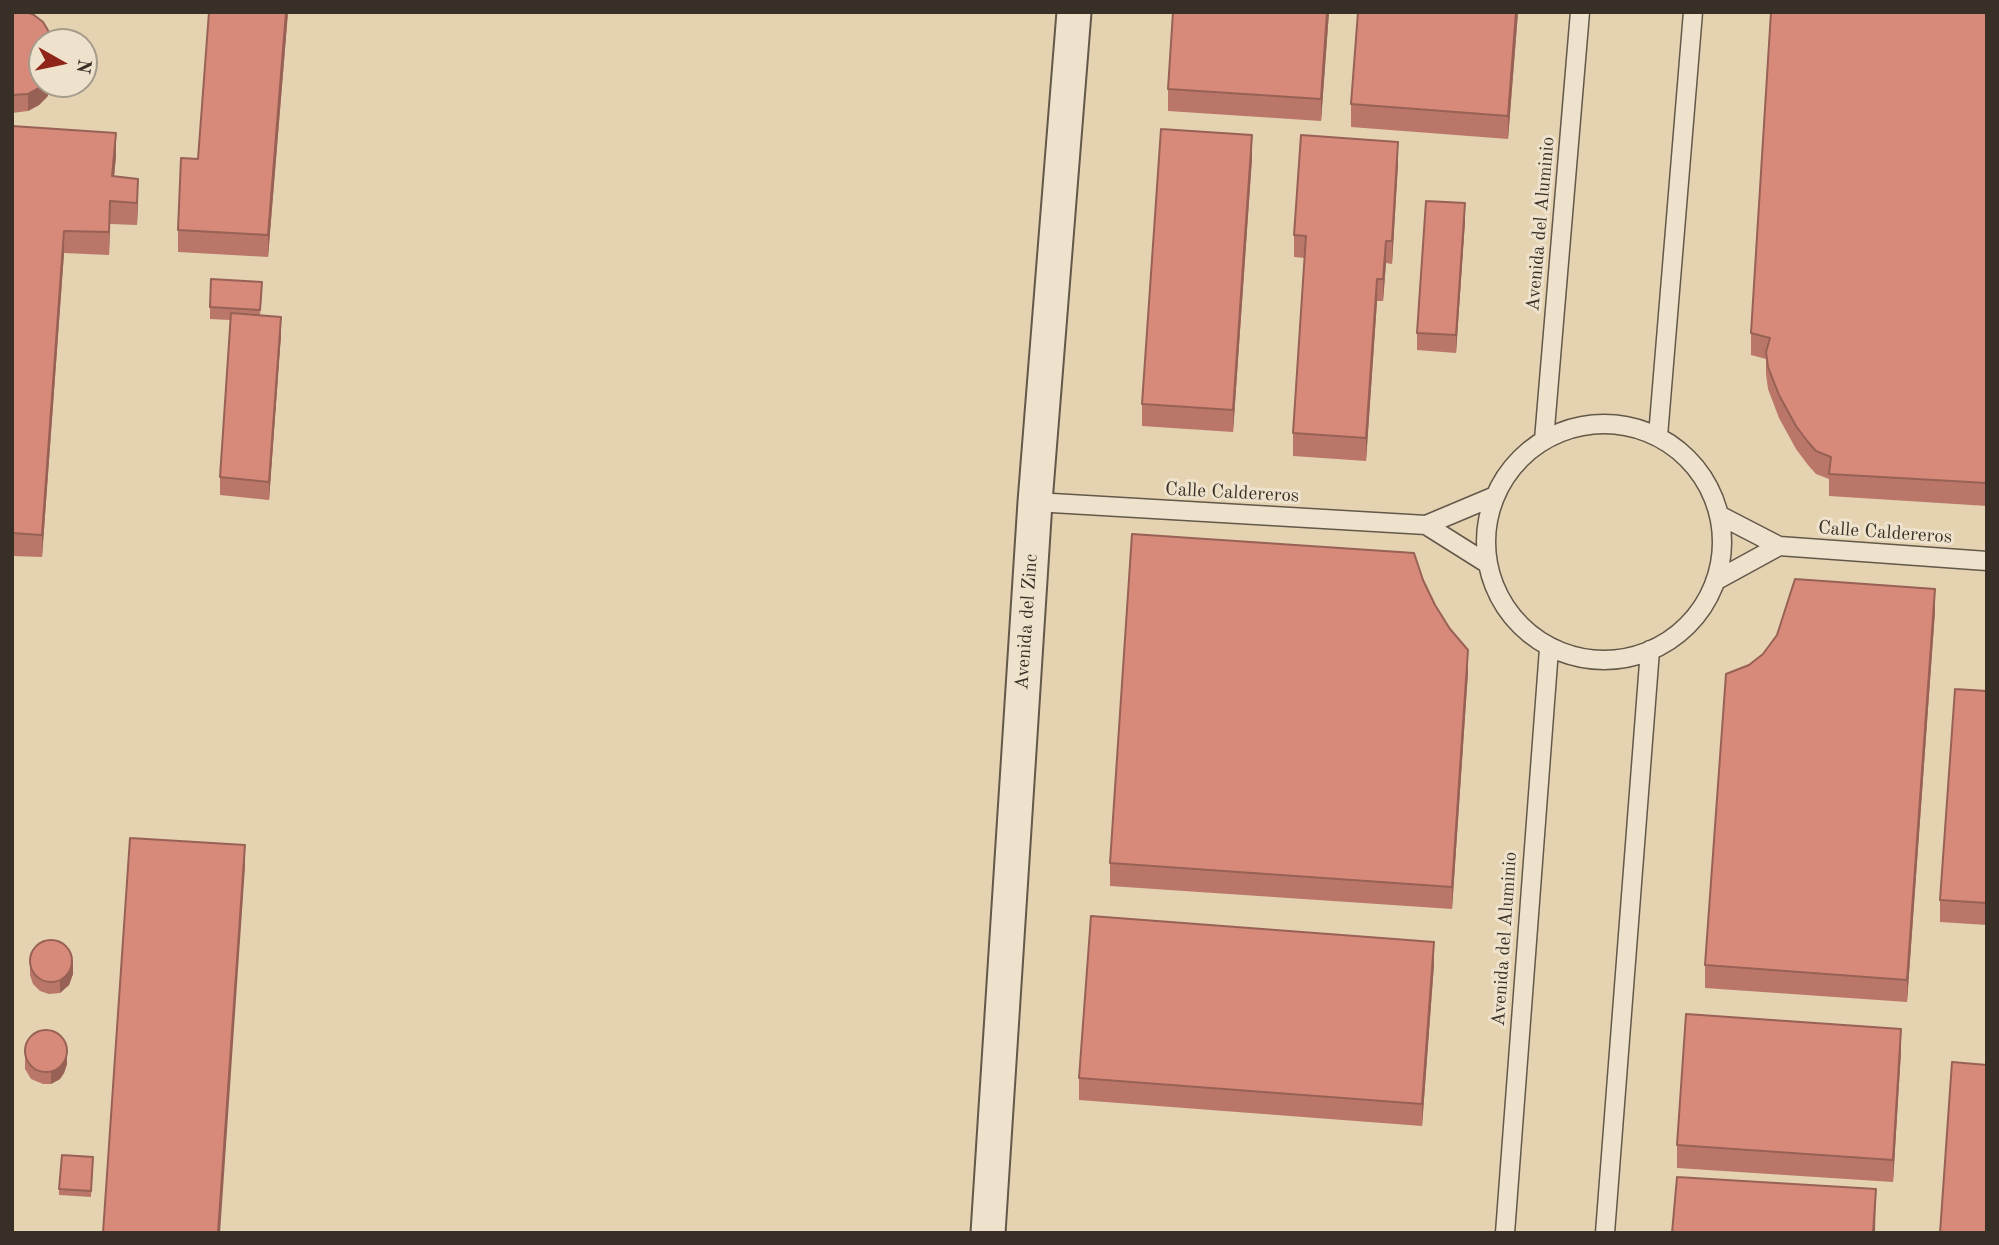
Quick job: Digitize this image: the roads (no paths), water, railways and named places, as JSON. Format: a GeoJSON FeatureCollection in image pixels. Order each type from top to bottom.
{"type":"FeatureCollection","features":[{"type":"Feature","properties":{"kind":"street","name":"Avenida del Zinc"},"geometry":{"type":"LineString","coordinates":[[988,1233],[1035,502],[1074,12]]}},
{"type":"Feature","properties":{"kind":"lane","name":"Avenida del Aluminio"},"geometry":{"type":"LineString","coordinates":[[1544,440],[1580,12]]}},
{"type":"Feature","properties":{"kind":"lane"},"geometry":{"type":"LineString","coordinates":[[1658,436],[1693,12]]}},
{"type":"Feature","properties":{"kind":"lane"},"geometry":{"type":"LineString","coordinates":[[1620,424],[1658,436],[1686,456],[1707,483],[1719,515],[1722,549],[1715,581],[1700,610],[1678,634],[1650,650],[1613,660],[1575,656],[1549,649],[1516,621],[1498,595],[1488,564],[1486,533],[1495,496],[1515,464],[1544,440],[1581,425],[1620,424]]}},
{"type":"Feature","properties":{"kind":"lane"},"geometry":{"type":"LineString","coordinates":[[1426,525],[1495,496]]}},
{"type":"Feature","properties":{"kind":"lane","name":"Calle Caldereros"},"geometry":{"type":"LineString","coordinates":[[1035,502],[1426,525]]}},
{"type":"Feature","properties":{"kind":"lane"},"geometry":{"type":"LineString","coordinates":[[1719,515],[1779,546]]}},
{"type":"Feature","properties":{"kind":"lane"},"geometry":{"type":"LineString","coordinates":[[1426,525],[1488,564]]}},
{"type":"Feature","properties":{"kind":"lane","name":"Calle Caldereros"},"geometry":{"type":"LineString","coordinates":[[1779,546],[1987,561]]}},
{"type":"Feature","properties":{"kind":"lane"},"geometry":{"type":"LineString","coordinates":[[1715,581],[1779,546]]}},
{"type":"Feature","properties":{"kind":"lane","name":"Avenida del Aluminio"},"geometry":{"type":"LineString","coordinates":[[1505,1233],[1549,649]]}},
{"type":"Feature","properties":{"kind":"lane"},"geometry":{"type":"LineString","coordinates":[[1605,1233],[1650,650]]}}]}
